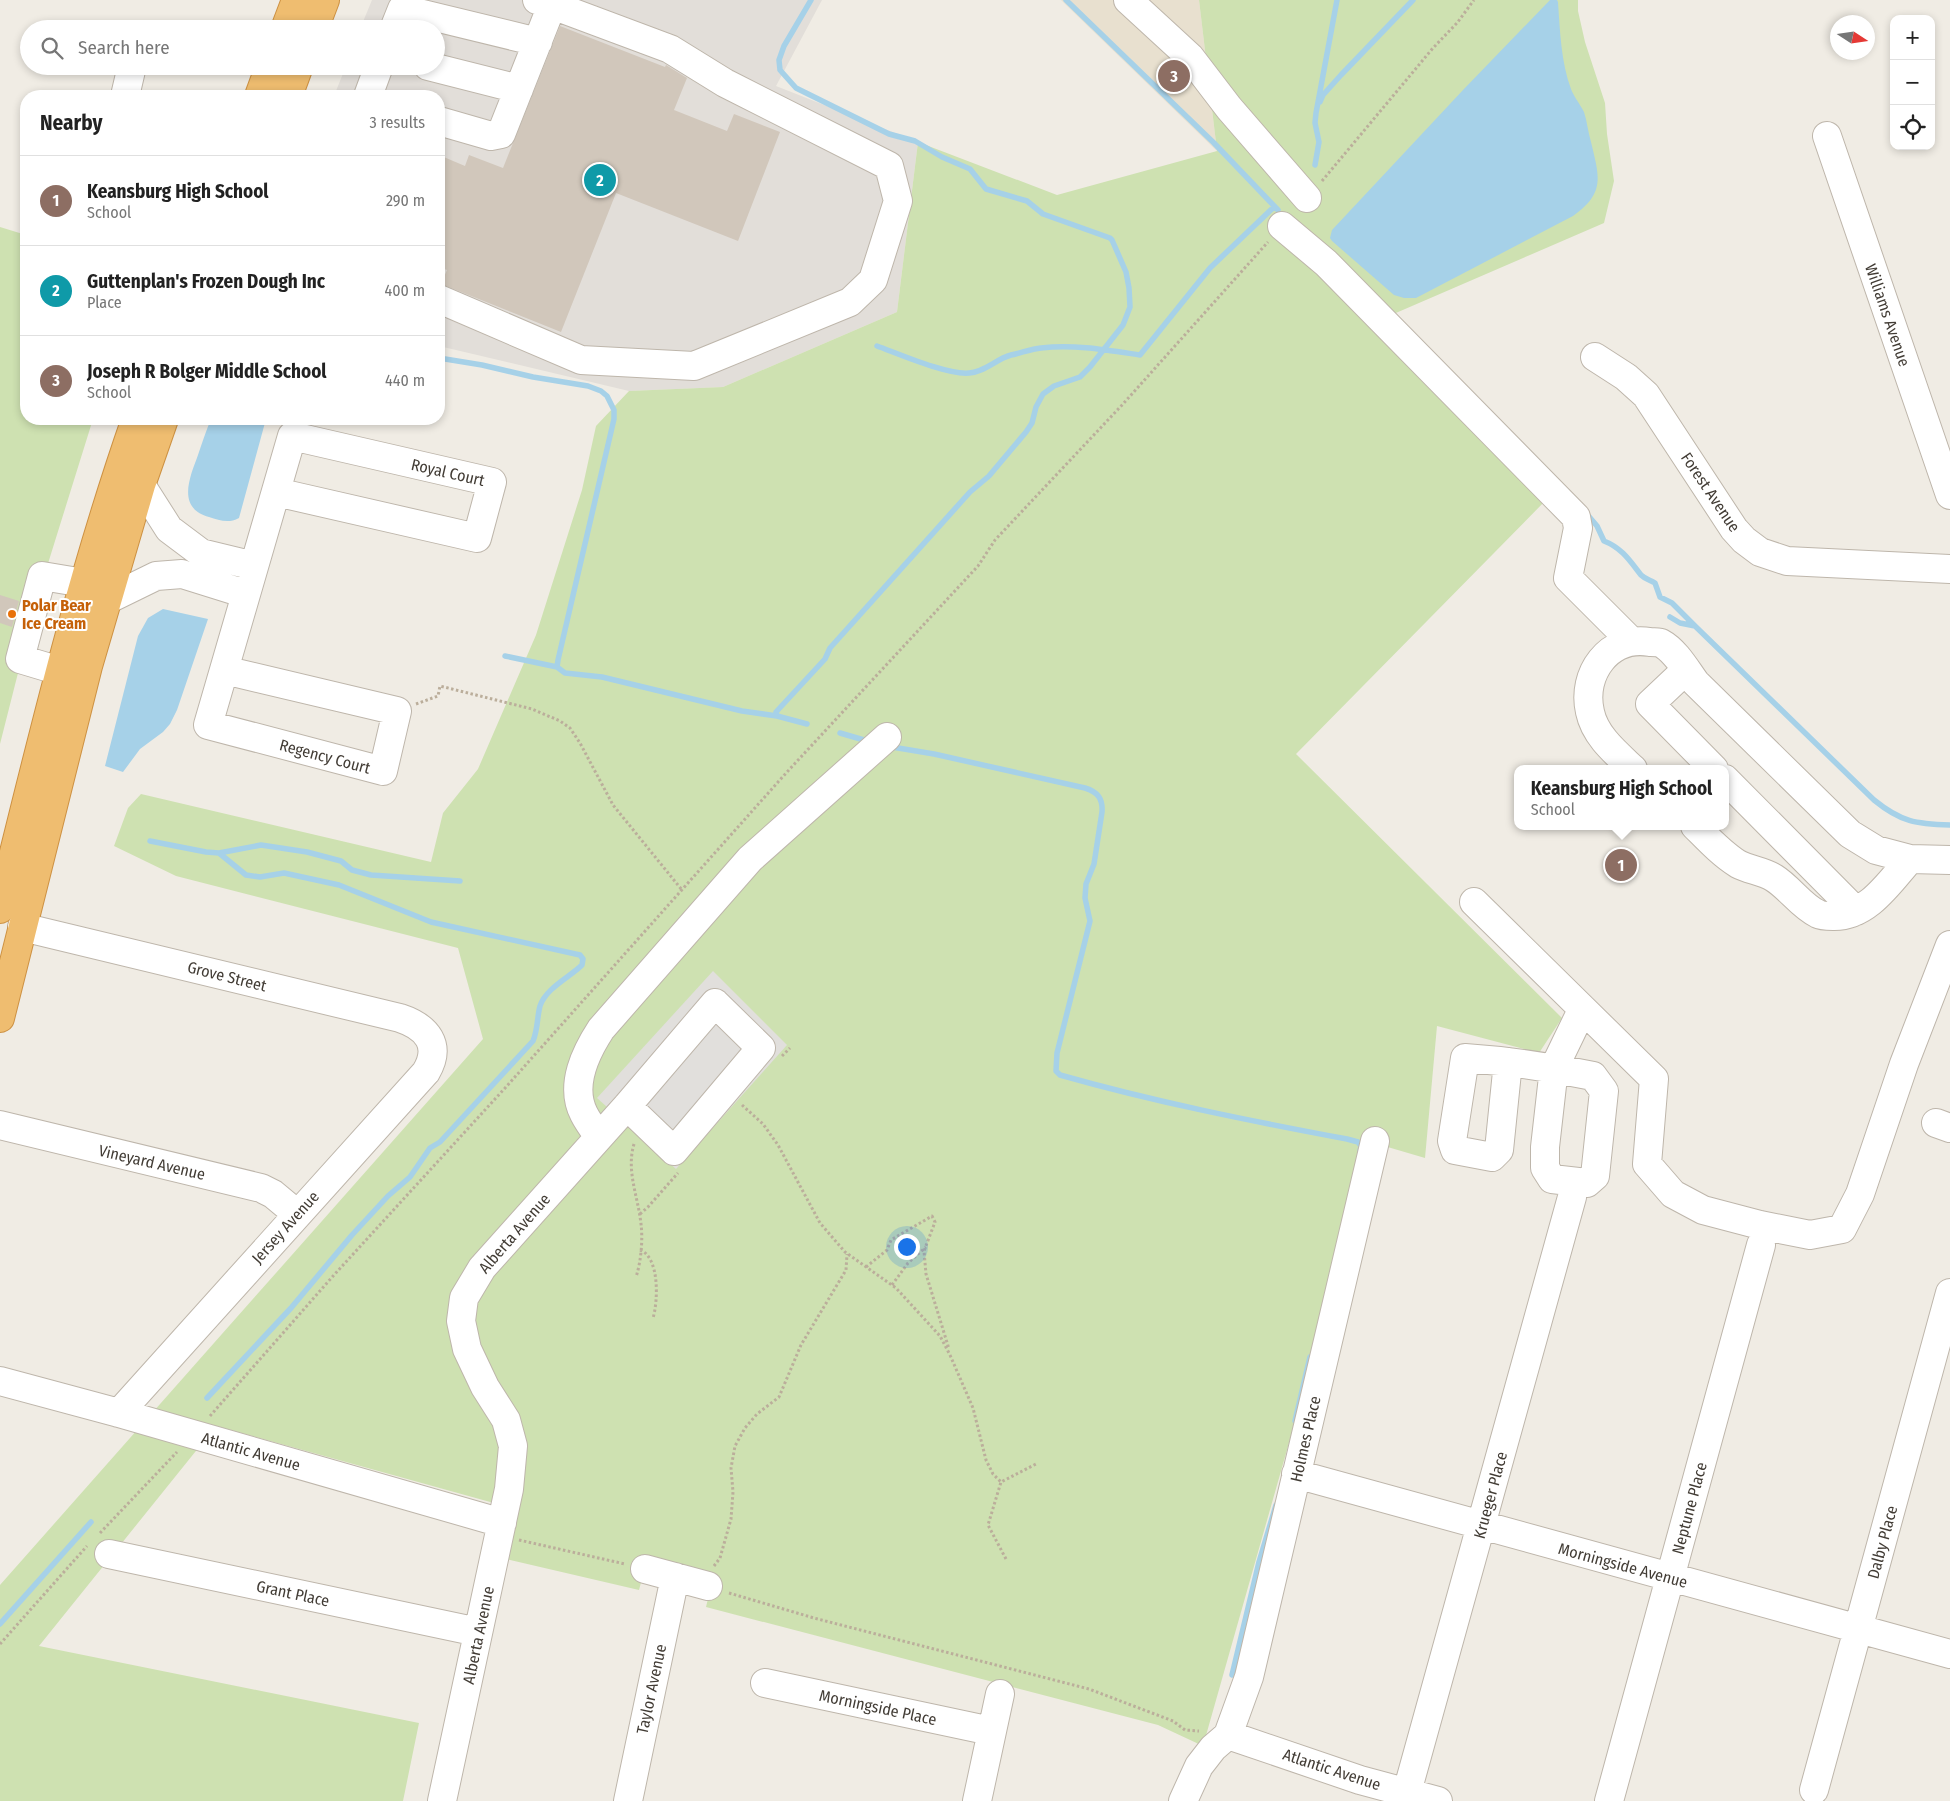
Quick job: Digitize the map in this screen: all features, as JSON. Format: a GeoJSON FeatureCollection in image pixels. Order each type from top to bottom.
{"type":"FeatureCollection","features":[{"type":"Feature","properties":{"kind":"highway"},"geometry":{"type":"LineString","coordinates":[[288,20],[296,0]]}},
{"type":"Feature","properties":{"kind":"highway"},"geometry":{"type":"LineString","coordinates":[[317,20],[325,0]]}},
{"type":"Feature","properties":{"kind":"highway"},"geometry":{"type":"LineString","coordinates":[[260,90],[266,75]]}},
{"type":"Feature","properties":{"kind":"highway"},"geometry":{"type":"LineString","coordinates":[[290,90],[296,75]]}},
{"type":"Feature","properties":{"kind":"highway"},"geometry":{"type":"LineString","coordinates":[[0,909],[84,584],[134,425]]}},
{"type":"Feature","properties":{"kind":"highway"},"geometry":{"type":"LineString","coordinates":[[0,1018],[88,666],[141,485],[162,425]]}},
{"type":"Feature","properties":{"kind":"street"},"geometry":{"type":"LineString","coordinates":[[1128,0],[1190,57],[1229,108],[1307,198]]}},
{"type":"Feature","properties":{"kind":"street"},"geometry":{"type":"LineString","coordinates":[[445,124],[490,136],[501,134],[538,42],[544,2],[670,48],[725,83],[889,166],[898,201],[873,280],[850,302],[694,366],[581,360],[445,302]]}},
{"type":"Feature","properties":{"kind":"street"},"geometry":{"type":"LineString","coordinates":[[398,20],[402,9],[538,42]]}},
{"type":"Feature","properties":{"kind":"street"},"geometry":{"type":"LineString","coordinates":[[445,70],[519,88]]}},
{"type":"Feature","properties":{"kind":"street"},"geometry":{"type":"LineString","coordinates":[[126,90],[130,75]]}},
{"type":"Feature","properties":{"kind":"street"},"geometry":{"type":"LineString","coordinates":[[370,90],[376,75]]}},
{"type":"Feature","properties":{"kind":"street","name":"Williams Avenue"},"geometry":{"type":"LineString","coordinates":[[1827,136],[1950,495]]}},
{"type":"Feature","properties":{"kind":"street"},"geometry":{"type":"LineString","coordinates":[[1282,226],[1326,263],[1576,517],[1578,528],[1568,578],[1631,641]]}},
{"type":"Feature","properties":{"kind":"street","name":"Forest Avenue"},"geometry":{"type":"LineString","coordinates":[[1595,357],[1626,377],[1646,395],[1734,529],[1744,540],[1760,552],[1787,562],[1950,569]]}},
{"type":"Feature","properties":{"kind":"street","name":"Royal Court"},"geometry":{"type":"LineString","coordinates":[[254,566],[292,436],[492,482],[477,538],[276,492]]}},
{"type":"Feature","properties":{"kind":"street"},"geometry":{"type":"LineString","coordinates":[[141,485],[169,529],[202,553],[254,566]]}},
{"type":"Feature","properties":{"kind":"street","name":"Regency Court"},"geometry":{"type":"LineString","coordinates":[[254,566],[208,725],[383,771],[397,711]]}},
{"type":"Feature","properties":{"kind":"street"},"geometry":{"type":"LineString","coordinates":[[109,598],[156,576],[182,574],[246,594]]}},
{"type":"Feature","properties":{"kind":"street"},"geometry":{"type":"LineString","coordinates":[[60,672],[20,659],[42,576],[84,584]]}},
{"type":"Feature","properties":{"kind":"street"},"geometry":{"type":"LineString","coordinates":[[1630,765],[1598,733],[1590,712],[1588,692],[1592,675],[1604,655],[1619,645],[1637,640],[1661,643],[1675,655],[1696,683],[1850,834],[1876,850],[1910,859],[1950,860]]}},
{"type":"Feature","properties":{"kind":"street"},"geometry":{"type":"LineString","coordinates":[[224,670],[397,711]]}},
{"type":"Feature","properties":{"kind":"street"},"geometry":{"type":"LineString","coordinates":[[1686,670],[1650,704],[1710,765]]}},
{"type":"Feature","properties":{"kind":"street"},"geometry":{"type":"LineString","coordinates":[[599,1137],[583,1113],[578,1085],[584,1061],[591,1044],[601,1029],[750,859],[887,737]]}},
{"type":"Feature","properties":{"kind":"street"},"geometry":{"type":"LineString","coordinates":[[1729,783],[1856,911]]}},
{"type":"Feature","properties":{"kind":"street"},"geometry":{"type":"LineString","coordinates":[[1699,830],[1719,850],[1740,865],[1760,871],[1774,878],[1802,904],[1819,916],[1844,916],[1864,908],[1884,889],[1910,859]]}},
{"type":"Feature","properties":{"kind":"street"},"geometry":{"type":"LineString","coordinates":[[1474,902],[1654,1079],[1647,1164],[1673,1194],[1703,1210],[1760,1225],[1810,1235],[1842,1229],[1860,1194],[1904,1064],[1950,945]]}},
{"type":"Feature","properties":{"kind":"street","name":"Grove Street"},"geometry":{"type":"LineString","coordinates":[[22,927],[400,1018],[412,1022],[426,1035]]}},
{"type":"Feature","properties":{"kind":"street","name":"Alberta Avenue"},"geometry":{"type":"LineString","coordinates":[[442,1801],[510,1489],[513,1446],[506,1420],[485,1387],[466,1349],[461,1321],[464,1298],[482,1268],[599,1137],[635,1115],[715,1003],[761,1048],[674,1151],[635,1115]]}},
{"type":"Feature","properties":{"kind":"street"},"geometry":{"type":"LineString","coordinates":[[1508,1062],[1554,1068],[1582,1010]]}},
{"type":"Feature","properties":{"kind":"street","name":"Jersey Avenue"},"geometry":{"type":"LineString","coordinates":[[119,1413],[426,1072],[432,1062],[433,1050],[431,1042],[426,1035]]}},
{"type":"Feature","properties":{"kind":"street","name":"Vineyard Avenue"},"geometry":{"type":"LineString","coordinates":[[0,1125],[261,1188],[274,1194],[297,1214]]}},
{"type":"Feature","properties":{"kind":"street","name":"Holmes Place"},"geometry":{"type":"LineString","coordinates":[[1225,1738],[1249,1677],[1375,1141]]}},
{"type":"Feature","properties":{"kind":"street","name":"Krueger Place"},"geometry":{"type":"LineString","coordinates":[[1407,1792],[1572,1197]]}},
{"type":"Feature","properties":{"kind":"street","name":"Neptune Place"},"geometry":{"type":"LineString","coordinates":[[1609,1801],[1762,1245]]}},
{"type":"Feature","properties":{"kind":"street","name":"Dalby Place"},"geometry":{"type":"LineString","coordinates":[[1814,1790],[1950,1293]]}},
{"type":"Feature","properties":{"kind":"street","name":"Atlantic Avenue"},"geometry":{"type":"LineString","coordinates":[[0,1381],[119,1413],[501,1529]]}},
{"type":"Feature","properties":{"kind":"street","name":"Morningside Avenue"},"geometry":{"type":"LineString","coordinates":[[1296,1474],[1950,1654]]}},
{"type":"Feature","properties":{"kind":"street","name":"Grant Place"},"geometry":{"type":"LineString","coordinates":[[109,1554],[478,1632]]}},
{"type":"Feature","properties":{"kind":"street"},"geometry":{"type":"LineString","coordinates":[[645,1569],[694,1583]]}},
{"type":"Feature","properties":{"kind":"street","name":"Taylor Avenue"},"geometry":{"type":"LineString","coordinates":[[628,1801],[694,1583]]}},
{"type":"Feature","properties":{"kind":"street","name":"Morningside Place"},"geometry":{"type":"LineString","coordinates":[[765,1683],[991,1731]]}},
{"type":"Feature","properties":{"kind":"street"},"geometry":{"type":"LineString","coordinates":[[977,1801],[1000,1694]]}},
{"type":"Feature","properties":{"kind":"street"},"geometry":{"type":"LineString","coordinates":[[1183,1801],[1199,1766],[1213,1748],[1225,1738]]}},
{"type":"Feature","properties":{"kind":"street","name":"Atlantic Avenue"},"geometry":{"type":"LineString","coordinates":[[1225,1738],[1360,1780],[1438,1801]]}},
{"type":"Feature","properties":{"kind":"path"},"geometry":{"type":"LineString","coordinates":[[1307,198],[1433,48],[1458,23],[1474,0]]}},
{"type":"Feature","properties":{"kind":"path"},"geometry":{"type":"LineString","coordinates":[[204,1423],[794,765],[978,566],[995,540],[1122,404],[1282,226]]}},
{"type":"Feature","properties":{"kind":"path"},"geometry":{"type":"LineString","coordinates":[[397,711],[438,696],[440,686],[514,704],[560,721],[570,728],[580,743],[613,805],[682,890]]}},
{"type":"Feature","properties":{"kind":"path"},"geometry":{"type":"LineString","coordinates":[[740,1103],[763,1124],[778,1145],[820,1224],[847,1254],[892,1285],[940,1336],[973,1408],[986,1460],[993,1474],[1001,1482]]}},
{"type":"Feature","properties":{"kind":"path"},"geometry":{"type":"LineString","coordinates":[[635,1115],[631,1159],[632,1179],[642,1225],[636,1277]]}},
{"type":"Feature","properties":{"kind":"path"},"geometry":{"type":"LineString","coordinates":[[866,1267],[887,1250],[890,1240],[932,1216],[935,1222],[924,1251],[926,1274],[950,1355]]}},
{"type":"Feature","properties":{"kind":"path"},"geometry":{"type":"LineString","coordinates":[[892,1285],[908,1262],[926,1246]]}},
{"type":"Feature","properties":{"kind":"path"},"geometry":{"type":"LineString","coordinates":[[640,1250],[646,1252],[656,1281],[656,1308],[652,1318]]}},
{"type":"Feature","properties":{"kind":"path"},"geometry":{"type":"LineString","coordinates":[[847,1254],[846,1270],[800,1345],[779,1398],[757,1414],[744,1428],[734,1446],[731,1468],[731,1519],[724,1549],[720,1558],[694,1583],[814,1618],[1089,1689],[1173,1721],[1185,1730],[1211,1732],[1225,1738]]}},
{"type":"Feature","properties":{"kind":"path"},"geometry":{"type":"LineString","coordinates":[[1006,1559],[988,1525],[1001,1482],[1036,1464]]}},
{"type":"Feature","properties":{"kind":"path"},"geometry":{"type":"LineString","coordinates":[[501,1529],[645,1569]]}},
{"type":"Feature","properties":{"kind":"shaded area"},"geometry":{"type":"Polygon","coordinates":[[[372,0],[822,0],[776,86],[918,142],[897,312],[723,387],[629,391],[445,347],[445,90],[336,90],[342,75],[445,75],[445,20],[364,20],[372,0]]]}},
{"type":"Feature","properties":{"kind":"shaded area"},"geometry":{"type":"Polygon","coordinates":[[[1061,0],[1199,0],[1217,151],[1061,0]]]}},
{"type":"Feature","properties":{"kind":"shaded area"},"geometry":{"type":"Polygon","coordinates":[[[713,971],[787,1045],[676,1169],[597,1098],[713,971]]]}},
{"type":"Feature","properties":{"kind":"green space"},"geometry":{"type":"Polygon","coordinates":[[[1199,0],[1578,0],[1578,11],[1585,42],[1605,103],[1607,134],[1614,181],[1604,223],[1375,322],[1550,496],[1296,754],[1562,1018],[1539,1053],[1437,1026],[1425,1158],[1374,1143],[1203,1746],[1158,1725],[706,1607],[713,1578],[647,1560],[639,1590],[506,1559],[515,1509],[216,1426],[39,1646],[419,1723],[403,1801],[0,1801],[0,1585],[483,1039],[458,948],[176,876],[114,846],[128,808],[141,794],[431,862],[443,813],[478,769],[536,635],[582,490],[596,426],[629,391],[723,387],[897,312],[918,142],[1057,195],[1217,151],[1199,0]]]}},
{"type":"Feature","properties":{"kind":"green space"},"geometry":{"type":"Polygon","coordinates":[[[0,227],[20,233],[20,425],[91,425],[36,602],[0,744],[0,227]]]}},
{"type":"Feature","properties":{"kind":"water"},"geometry":{"type":"Polygon","coordinates":[[[1550,0],[1557,0],[1558,2],[1561,46],[1565,68],[1571,89],[1584,112],[1598,174],[1595,191],[1591,200],[1573,216],[1416,298],[1404,298],[1394,295],[1332,241],[1330,238],[1332,230],[1550,0]]]}},
{"type":"Feature","properties":{"kind":"water"},"geometry":{"type":"Polygon","coordinates":[[[209,425],[264,425],[239,518],[231,521],[220,520],[199,513],[192,507],[188,491],[189,482],[209,425]]]}},
{"type":"Feature","properties":{"kind":"water"},"geometry":{"type":"Polygon","coordinates":[[[163,609],[208,619],[177,710],[170,724],[163,732],[140,749],[123,772],[105,766],[138,636],[148,618],[163,609]]]}},
{"type":"Feature","properties":{"kind":"building"},"geometry":{"type":"Polygon","coordinates":[[[560,26],[665,67],[666,65],[687,78],[674,110],[727,131],[734,114],[780,132],[738,241],[616,193],[561,332],[445,286],[447,270],[445,269],[445,158],[465,166],[469,155],[503,168],[560,26]]]}},
{"type":"Feature","properties":{"kind":"building","name":"Polar Bear Ice Cream"},"geometry":{"type":"Polygon","coordinates":[[[0,595],[19,601],[12,627],[0,623],[0,595]]]}},
{"type":"Feature","properties":{"kind":"waterway"},"geometry":{"type":"LineString","coordinates":[[807,724],[777,716],[776,712],[825,659],[830,648],[970,492],[989,476],[1026,432],[1032,423],[1036,407],[1043,394],[1054,386],[1080,377],[1090,367],[1123,325],[1130,307],[1126,272],[1110,238],[1043,214],[1027,201],[986,189],[970,169],[942,157],[915,141],[889,134],[796,88],[780,70],[779,60],[784,46],[811,0]]}},
{"type":"Feature","properties":{"kind":"waterway"},"geometry":{"type":"LineString","coordinates":[[1066,0],[1214,143],[1278,210]]}},
{"type":"Feature","properties":{"kind":"waterway"},"geometry":{"type":"LineString","coordinates":[[1315,165],[1319,142],[1315,123],[1316,113],[1337,0]]}},
{"type":"Feature","properties":{"kind":"waterway"},"geometry":{"type":"LineString","coordinates":[[1320,102],[1323,95],[1341,75],[1413,0]]}},
{"type":"Feature","properties":{"kind":"waterway"},"geometry":{"type":"LineString","coordinates":[[877,346],[923,363],[960,373],[975,372],[1006,357],[1041,348],[1078,347],[1140,355],[1210,268],[1274,207]]}},
{"type":"Feature","properties":{"kind":"waterway"},"geometry":{"type":"LineString","coordinates":[[445,359],[588,386],[601,391],[607,396],[614,410],[614,419],[557,667],[565,673],[602,677],[742,711],[777,716]]}},
{"type":"Feature","properties":{"kind":"waterway"},"geometry":{"type":"LineString","coordinates":[[1586,513],[1597,526],[1604,541],[1621,551],[1643,576],[1655,583],[1660,597],[1672,603],[1695,626]]}},
{"type":"Feature","properties":{"kind":"waterway"},"geometry":{"type":"LineString","coordinates":[[1670,617],[1680,623],[1695,626],[1874,800],[1892,813],[1909,820],[1928,824],[1950,825]]}},
{"type":"Feature","properties":{"kind":"waterway"},"geometry":{"type":"LineString","coordinates":[[505,656],[557,667]]}},
{"type":"Feature","properties":{"kind":"waterway"},"geometry":{"type":"LineString","coordinates":[[840,733],[864,740]]}},
{"type":"Feature","properties":{"kind":"waterway"},"geometry":{"type":"LineString","coordinates":[[892,747],[934,754],[1085,788],[1099,797],[1102,803],[1102,812],[1094,864],[1086,884],[1085,898],[1090,921],[1057,1053],[1056,1071],[1060,1075],[1131,1094],[1347,1139],[1358,1142],[1361,1146],[1360,1151]]}},
{"type":"Feature","properties":{"kind":"waterway"},"geometry":{"type":"LineString","coordinates":[[150,841],[219,853],[246,875],[260,877],[284,873],[339,885],[431,922],[580,955],[583,959],[582,965],[553,988],[543,1000],[533,1041],[440,1142],[430,1148],[410,1177],[388,1196],[352,1235],[291,1308],[207,1398]]}},
{"type":"Feature","properties":{"kind":"waterway"},"geometry":{"type":"LineString","coordinates":[[219,853],[261,845],[307,852],[341,861],[352,870],[371,875],[460,881]]}},
{"type":"Feature","properties":{"kind":"waterway"},"geometry":{"type":"LineString","coordinates":[[1295,1421],[1310,1357]]}},
{"type":"Feature","properties":{"kind":"waterway"},"geometry":{"type":"LineString","coordinates":[[1232,1675],[1259,1562],[1276,1505]]}},
{"type":"Feature","properties":{"kind":"waterway"},"geometry":{"type":"LineString","coordinates":[[0,1624],[91,1522]]}},
{"type":"Feature","properties":{"kind":"place","name":"Joseph R Bolger Middle School"},"geometry":{"type":"Point","coordinates":[1174,76]}},
{"type":"Feature","properties":{"kind":"place","name":"Guttenplan's Frozen Dough Inc"},"geometry":{"type":"Point","coordinates":[600,180]}},
{"type":"Feature","properties":{"kind":"place","name":"Polar Bear Ice Cream"},"geometry":{"type":"Point","coordinates":[12,614]}},
{"type":"Feature","properties":{"kind":"place","name":"Keansburg High School"},"geometry":{"type":"Point","coordinates":[1621,865]}}]}
